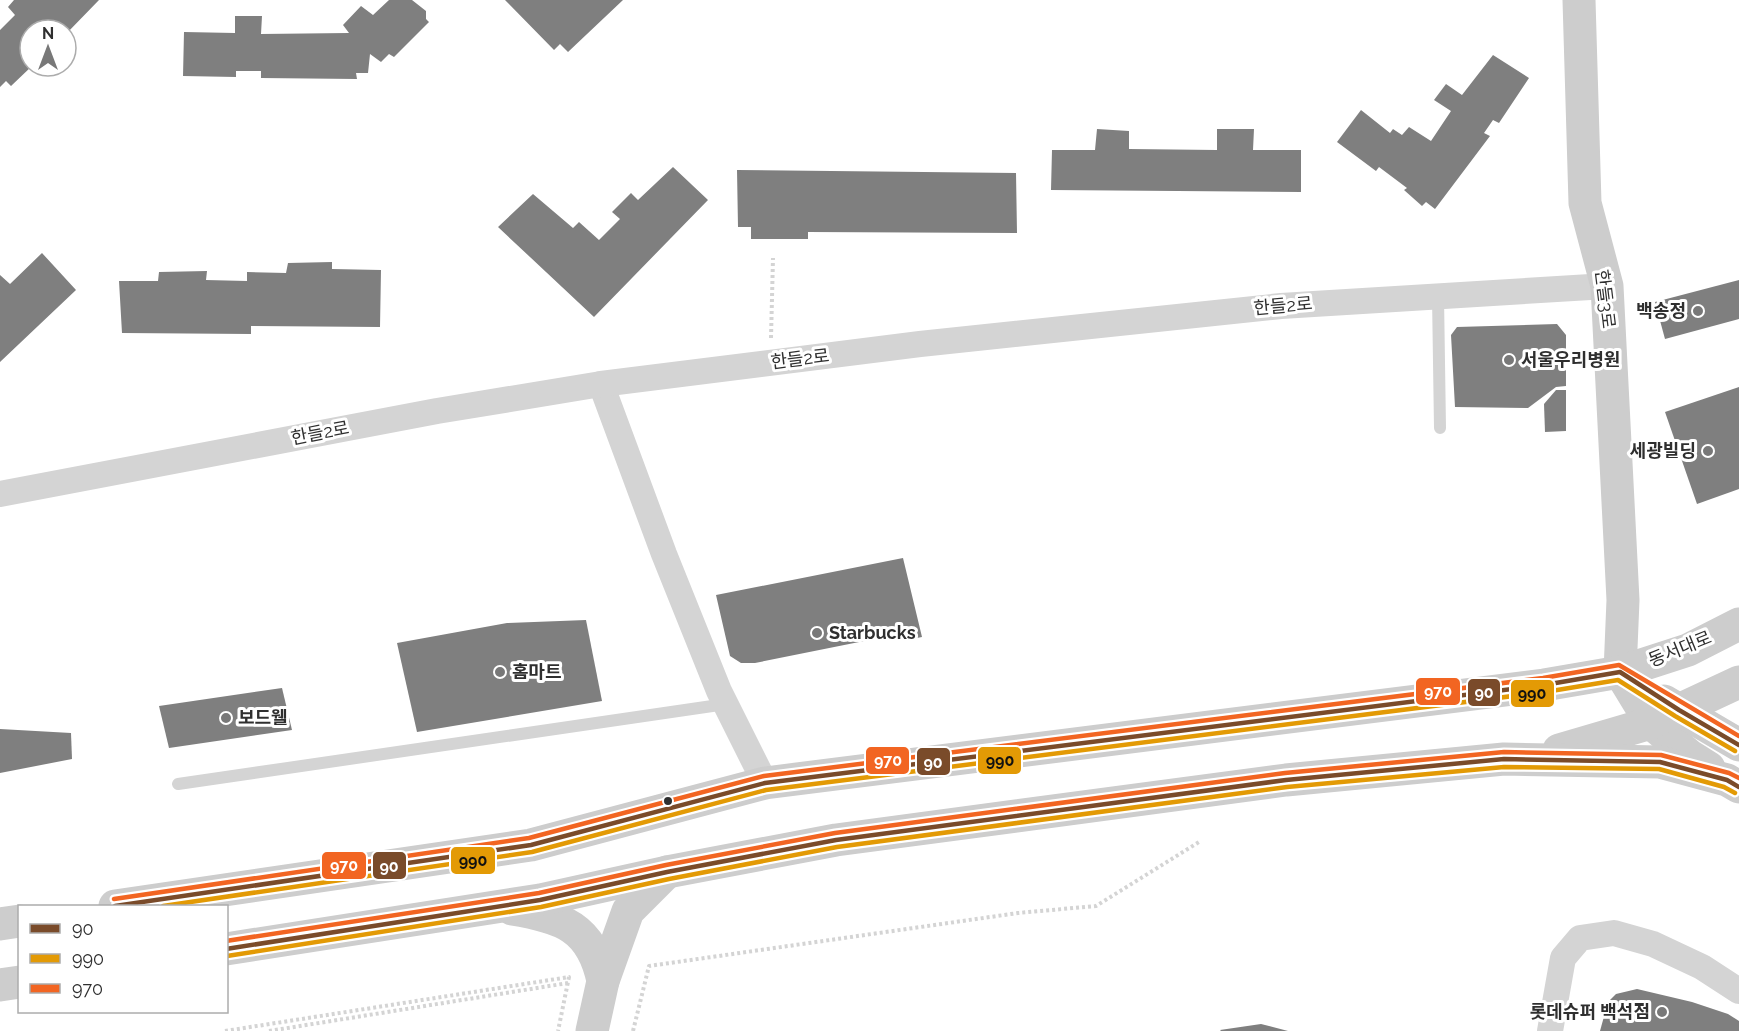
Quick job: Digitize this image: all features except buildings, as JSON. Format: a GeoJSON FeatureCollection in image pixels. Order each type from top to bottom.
{"type":"FeatureCollection","features":[{"type":"Feature","properties":{"kind":"main road","name":"한들3로"},"geometry":{"type":"LineString","coordinates":[[1579,0],[1585,203],[1608,286],[1623,600],[1620,672]]}},
{"type":"Feature","properties":{"kind":"main road","name":"동서대로"},"geometry":{"type":"LineString","coordinates":[[122,905],[531,845],[765,783],[1544,685],[1620,672],[1688,650],[1739,624]]}},
{"type":"Feature","properties":{"kind":"main road"},"geometry":{"type":"LineString","coordinates":[[1620,672],[1665,716],[1690,756],[1733,783]]}},
{"type":"Feature","properties":{"kind":"main road"},"geometry":{"type":"LineString","coordinates":[[228,949],[540,900],[667,872],[836,840],[1286,780],[1504,759],[1567,748],[1665,716],[1739,682]]}},
{"type":"Feature","properties":{"kind":"main road"},"geometry":{"type":"LineString","coordinates":[[1665,716],[1739,745]]}},
{"type":"Feature","properties":{"kind":"main road"},"geometry":{"type":"LineString","coordinates":[[1504,759],[1660,762],[1733,783]]}},
{"type":"Feature","properties":{"kind":"main road"},"geometry":{"type":"LineString","coordinates":[[592,1031],[603,981],[628,912],[667,872]]}},
{"type":"Feature","properties":{"kind":"main road"},"geometry":{"type":"LineString","coordinates":[[495,906],[545,914],[573,928],[588,943],[599,960],[603,981]]}},
{"type":"Feature","properties":{"kind":"main road"},"geometry":{"type":"LineString","coordinates":[[0,924],[18,921]]}},
{"type":"Feature","properties":{"kind":"main road"},"geometry":{"type":"LineString","coordinates":[[0,985],[18,982]]}},
{"type":"Feature","properties":{"kind":"street","name":"한들2로"},"geometry":{"type":"LineString","coordinates":[[0,494],[437,411],[601,384],[931,342],[1281,306],[1608,286]]}},
{"type":"Feature","properties":{"kind":"street"},"geometry":{"type":"LineString","coordinates":[[601,384],[718,691],[765,783]]}},
{"type":"Feature","properties":{"kind":"street"},"geometry":{"type":"LineString","coordinates":[[1550,1031],[1563,958],[1580,939],[1614,933],[1653,944],[1702,967],[1739,991]]}},
{"type":"Feature","properties":{"kind":"lane"},"geometry":{"type":"LineString","coordinates":[[1438,296],[1440,428]]}},
{"type":"Feature","properties":{"kind":"lane"},"geometry":{"type":"LineString","coordinates":[[178,784],[726,704]]}},
{"type":"Feature","properties":{"kind":"path"},"geometry":{"type":"LineString","coordinates":[[771,363],[773,258]]}},
{"type":"Feature","properties":{"kind":"path"},"geometry":{"type":"LineString","coordinates":[[633,1031],[649,966],[1018,913],[1096,906],[1198,842]]}},
{"type":"Feature","properties":{"kind":"path"},"geometry":{"type":"LineString","coordinates":[[225,1031],[569,977],[558,1031]]}},
{"type":"Feature","properties":{"kind":"path"},"geometry":{"type":"LineString","coordinates":[[269,1031],[568,983]]}},
{"type":"Feature","properties":{"kind":"transit line","name":"970"},"geometry":{"type":"LineString","coordinates":[[114,899],[529,838],[764,776],[1543,678],[1619,665],[1739,736]]}},
{"type":"Feature","properties":{"kind":"transit line","name":"90"},"geometry":{"type":"LineString","coordinates":[[122,905],[531,845],[765,783],[1544,685],[1620,672],[1739,745]]}},
{"type":"Feature","properties":{"kind":"transit line","name":"990"},"geometry":{"type":"LineString","coordinates":[[170,905],[532,852],[766,790],[1545,692],[1618,680],[1735,751]]}},
{"type":"Feature","properties":{"kind":"transit line","name":"970"},"geometry":{"type":"LineString","coordinates":[[228,941],[539,893],[666,865],[835,833],[1285,773],[1504,752],[1661,755],[1729,773],[1739,778]]}},
{"type":"Feature","properties":{"kind":"transit line","name":"90"},"geometry":{"type":"LineString","coordinates":[[228,949],[540,900],[667,872],[836,840],[1286,780],[1504,759],[1660,762],[1727,780],[1739,787]]}},
{"type":"Feature","properties":{"kind":"transit line","name":"990"},"geometry":{"type":"LineString","coordinates":[[228,956],[541,907],[669,879],[837,847],[1287,787],[1504,767],[1659,769],[1724,787],[1735,793]]}},
{"type":"Feature","properties":{"kind":"place","name":"백송정"},"geometry":{"type":"Point","coordinates":[1698,311]}},
{"type":"Feature","properties":{"kind":"place","name":"서울우리병원"},"geometry":{"type":"Point","coordinates":[1509,360]}},
{"type":"Feature","properties":{"kind":"place","name":"세광빌딩"},"geometry":{"type":"Point","coordinates":[1708,451]}},
{"type":"Feature","properties":{"kind":"place","name":"Starbucks"},"geometry":{"type":"Point","coordinates":[817,633]}},
{"type":"Feature","properties":{"kind":"place","name":"홈마트"},"geometry":{"type":"Point","coordinates":[500,672]}},
{"type":"Feature","properties":{"kind":"place","name":"보드웰"},"geometry":{"type":"Point","coordinates":[226,718]}},
{"type":"Feature","properties":{"kind":"place","name":"롯데슈퍼 백석점"},"geometry":{"type":"Point","coordinates":[1662,1012]}}]}
